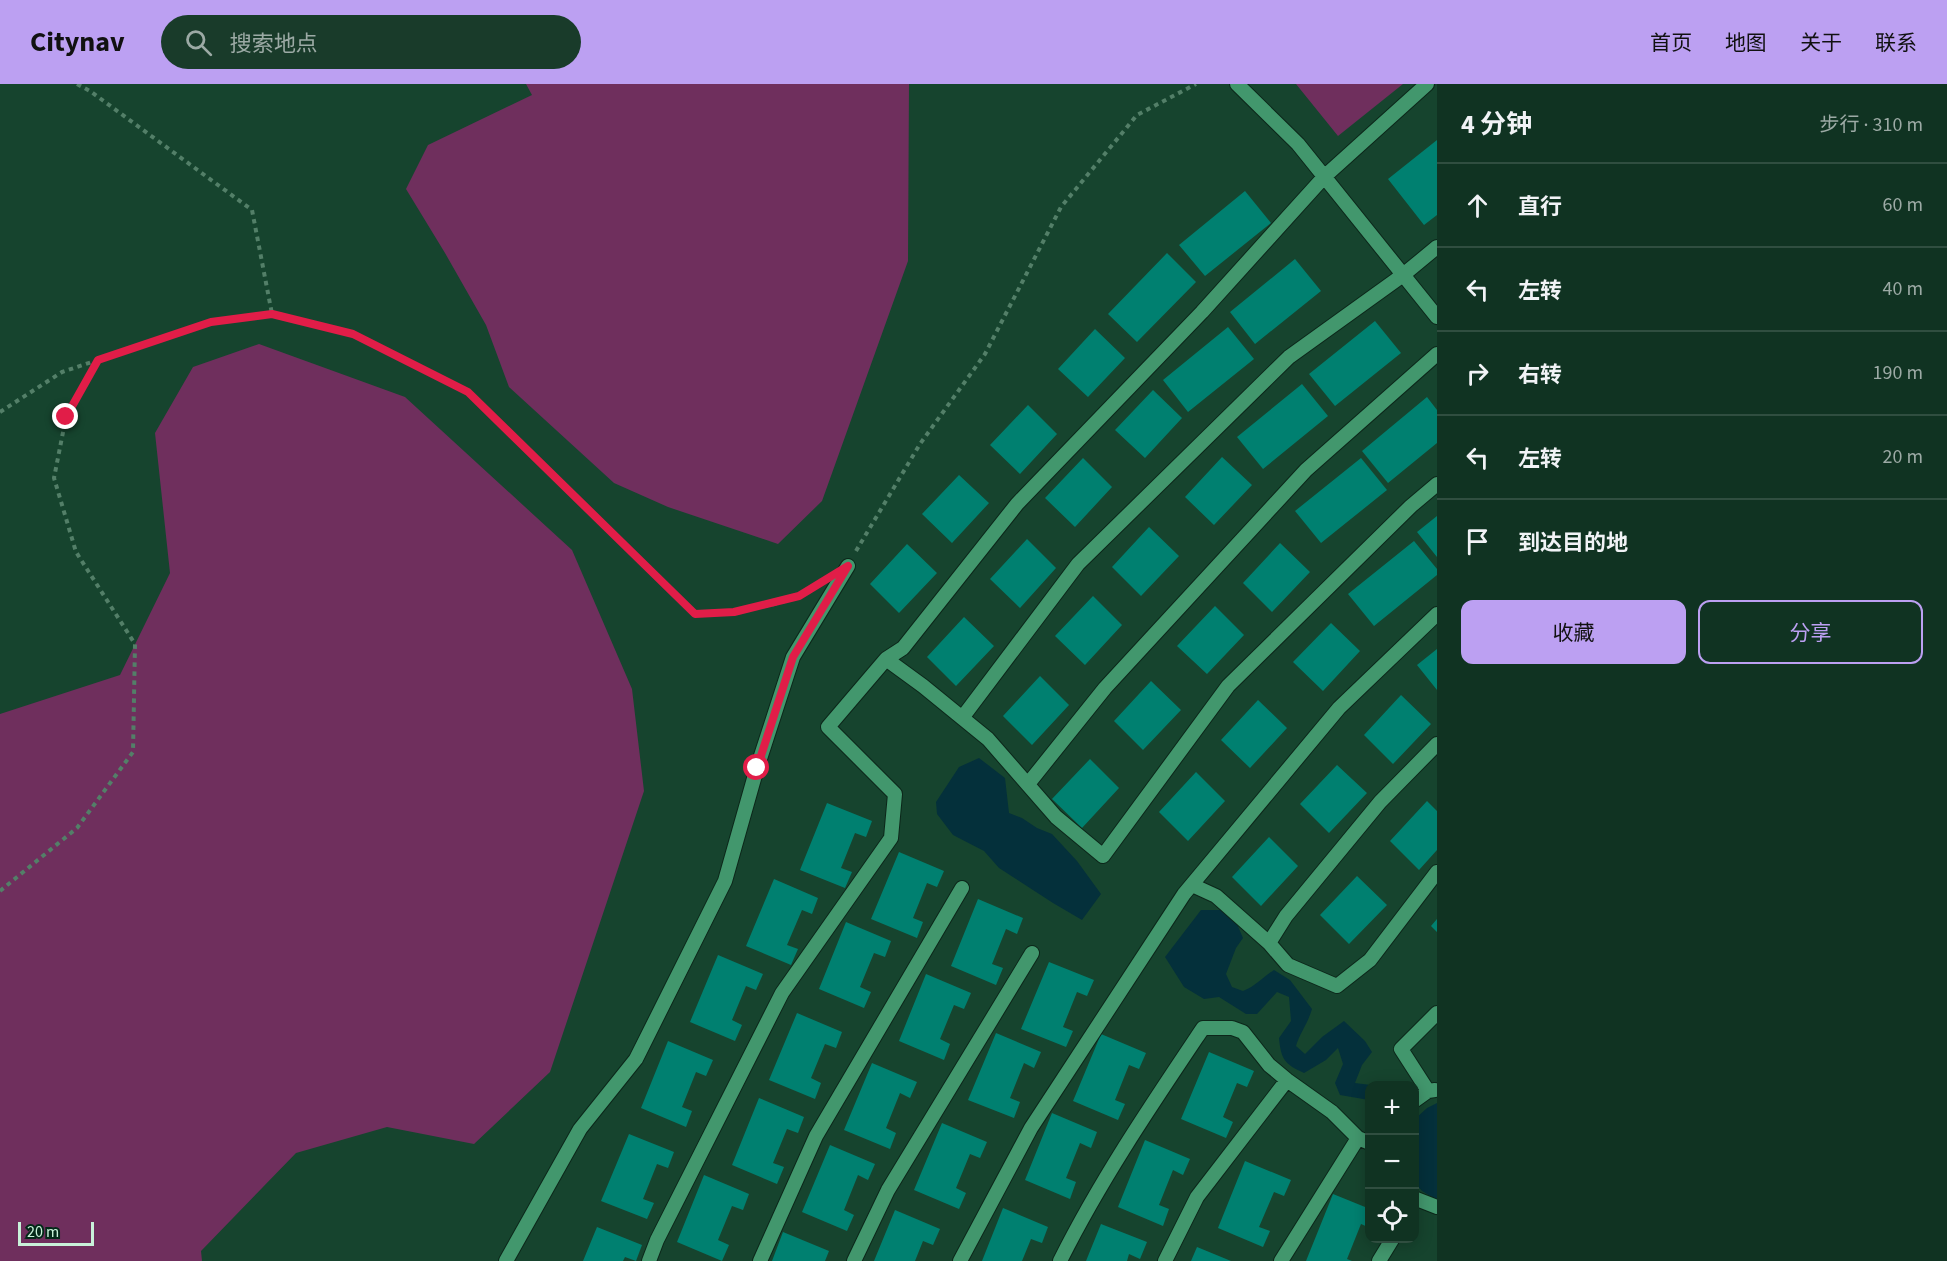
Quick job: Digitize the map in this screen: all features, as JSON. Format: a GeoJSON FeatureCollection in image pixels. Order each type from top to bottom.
{"type":"FeatureCollection","features":[{"type":"Feature","properties":{"kind":"lane"},"geometry":{"type":"LineString","coordinates":[[1237,84],[1298,144],[1437,317]]}},
{"type":"Feature","properties":{"kind":"lane"},"geometry":{"type":"LineString","coordinates":[[649,1261],[782,993],[891,838],[895,794],[828,728],[886,659],[903,648],[1017,504],[1202,312],[1324,177],[1427,84]]}},
{"type":"Feature","properties":{"kind":"lane"},"geometry":{"type":"LineString","coordinates":[[962,718],[1078,564],[1289,357],[1403,275],[1437,247]]}},
{"type":"Feature","properties":{"kind":"lane"},"geometry":{"type":"LineString","coordinates":[[1028,784],[1105,688],[1306,470],[1437,354]]}},
{"type":"Feature","properties":{"kind":"lane"},"geometry":{"type":"LineString","coordinates":[[886,659],[923,686],[988,740],[1056,817],[1104,856],[1228,686],[1411,506],[1437,484]]}},
{"type":"Feature","properties":{"kind":"lane"},"geometry":{"type":"LineString","coordinates":[[506,1261],[580,1129],[636,1059],[725,881],[757,768],[793,657],[848,566]]}},
{"type":"Feature","properties":{"kind":"lane"},"geometry":{"type":"LineString","coordinates":[[960,1261],[1031,1128],[1192,885],[1339,708],[1437,614]]}},
{"type":"Feature","properties":{"kind":"lane"},"geometry":{"type":"LineString","coordinates":[[1269,943],[1286,916],[1380,802],[1437,744]]}},
{"type":"Feature","properties":{"kind":"lane"},"geometry":{"type":"LineString","coordinates":[[1192,885],[1216,896],[1269,943],[1288,965],[1337,986],[1370,960],[1437,872]]}},
{"type":"Feature","properties":{"kind":"lane"},"geometry":{"type":"LineString","coordinates":[[760,1261],[816,1136],[962,888]]}},
{"type":"Feature","properties":{"kind":"lane"},"geometry":{"type":"LineString","coordinates":[[854,1261],[888,1190],[1032,953]]}},
{"type":"Feature","properties":{"kind":"lane"},"geometry":{"type":"LineString","coordinates":[[1419,1098],[1432,1090],[1401,1048],[1437,1013]]}},
{"type":"Feature","properties":{"kind":"lane"},"geometry":{"type":"LineString","coordinates":[[1060,1261],[1081,1219],[1128,1141],[1203,1028],[1232,1028],[1243,1032],[1269,1065],[1332,1112],[1364,1141],[1281,1261]]}},
{"type":"Feature","properties":{"kind":"lane"},"geometry":{"type":"LineString","coordinates":[[1165,1261],[1197,1197],[1287,1080]]}},
{"type":"Feature","properties":{"kind":"lane"},"geometry":{"type":"LineString","coordinates":[[1419,1201],[1437,1207]]}},
{"type":"Feature","properties":{"kind":"lane"},"geometry":{"type":"LineString","coordinates":[[1379,1261],[1390,1243]]}},
{"type":"Feature","properties":{"kind":"path"},"geometry":{"type":"LineString","coordinates":[[77,84],[90,91],[252,210],[272,314]]}},
{"type":"Feature","properties":{"kind":"path"},"geometry":{"type":"LineString","coordinates":[[848,566],[920,444],[985,354],[1061,207],[1137,115],[1196,84]]}},
{"type":"Feature","properties":{"kind":"path"},"geometry":{"type":"LineString","coordinates":[[0,412],[62,372],[211,322],[272,314],[353,334],[468,392],[695,614],[734,612],[788,599],[799,596],[819,584]]}},
{"type":"Feature","properties":{"kind":"path"},"geometry":{"type":"LineString","coordinates":[[0,891],[77,828],[133,752],[135,644],[76,552],[54,478],[66,417],[98,360]]}},
{"type":"Feature","properties":{"kind":"shaded area"},"geometry":{"type":"Polygon","coordinates":[[[526,84],[909,84],[908,261],[822,501],[778,544],[668,507],[614,483],[509,387],[486,325],[406,189],[428,145],[532,95],[526,84]]]}},
{"type":"Feature","properties":{"kind":"shaded area"},"geometry":{"type":"Polygon","coordinates":[[[1296,84],[1403,84],[1338,136],[1296,84]]]}},
{"type":"Feature","properties":{"kind":"shaded area"},"geometry":{"type":"Polygon","coordinates":[[[259,344],[405,397],[572,550],[632,689],[644,791],[550,1072],[474,1144],[387,1127],[296,1153],[201,1251],[202,1261],[0,1261],[0,714],[120,675],[170,573],[155,433],[193,367],[259,344]]]}},
{"type":"Feature","properties":{"kind":"water"},"geometry":{"type":"Polygon","coordinates":[[[979,758],[1005,778],[1009,813],[1052,834],[1077,861],[1101,894],[1082,920],[999,868],[984,851],[953,835],[937,814],[936,802],[959,767],[979,758]]]}},
{"type":"Feature","properties":{"kind":"water"},"geometry":{"type":"Polygon","coordinates":[[[1201,910],[1222,910],[1237,924],[1243,938],[1236,948],[1226,974],[1232,987],[1243,991],[1274,970],[1290,980],[1312,1009],[1296,1046],[1305,1054],[1322,1037],[1344,1021],[1365,1041],[1372,1052],[1362,1065],[1355,1083],[1365,1084],[1365,1099],[1340,1095],[1335,1083],[1343,1064],[1338,1048],[1326,1060],[1304,1073],[1292,1067],[1285,1060],[1279,1038],[1291,1021],[1289,997],[1277,992],[1257,1014],[1246,1014],[1219,997],[1204,999],[1184,987],[1165,957],[1201,910]]]}},
{"type":"Feature","properties":{"kind":"water"},"geometry":{"type":"Polygon","coordinates":[[[1437,1103],[1437,1200],[1419,1188],[1419,1115],[1437,1103]]]}},
{"type":"Feature","properties":{"kind":"building"},"geometry":{"type":"Polygon","coordinates":[[[1437,140],[1437,215],[1424,225],[1388,179],[1437,140]]]}},
{"type":"Feature","properties":{"kind":"building"},"geometry":{"type":"Polygon","coordinates":[[[1245,191],[1271,223],[1205,276],[1179,245],[1245,191]]]}},
{"type":"Feature","properties":{"kind":"building"},"geometry":{"type":"Polygon","coordinates":[[[1167,253],[1196,282],[1137,342],[1108,314],[1167,253]]]}},
{"type":"Feature","properties":{"kind":"building"},"geometry":{"type":"Polygon","coordinates":[[[1295,259],[1321,291],[1255,344],[1230,312],[1295,259]]]}},
{"type":"Feature","properties":{"kind":"building"},"geometry":{"type":"Polygon","coordinates":[[[1375,321],[1401,353],[1335,406],[1309,374],[1375,321]]]}},
{"type":"Feature","properties":{"kind":"building"},"geometry":{"type":"Polygon","coordinates":[[[1228,327],[1254,359],[1188,412],[1163,380],[1228,327]]]}},
{"type":"Feature","properties":{"kind":"building"},"geometry":{"type":"Polygon","coordinates":[[[1095,329],[1125,358],[1088,397],[1058,369],[1095,329]]]}},
{"type":"Feature","properties":{"kind":"building"},"geometry":{"type":"Polygon","coordinates":[[[1302,384],[1328,416],[1263,469],[1237,437],[1302,384]]]}},
{"type":"Feature","properties":{"kind":"building"},"geometry":{"type":"Polygon","coordinates":[[[1153,390],[1182,418],[1145,458],[1115,430],[1153,390]]]}},
{"type":"Feature","properties":{"kind":"building"},"geometry":{"type":"Polygon","coordinates":[[[1427,397],[1437,410],[1437,443],[1388,483],[1362,451],[1427,397]]]}},
{"type":"Feature","properties":{"kind":"building"},"geometry":{"type":"Polygon","coordinates":[[[1028,405],[1057,434],[1020,474],[990,445],[1028,405]]]}},
{"type":"Feature","properties":{"kind":"building"},"geometry":{"type":"Polygon","coordinates":[[[1222,457],[1252,485],[1214,525],[1185,497],[1222,457]]]}},
{"type":"Feature","properties":{"kind":"building"},"geometry":{"type":"Polygon","coordinates":[[[1083,458],[1112,487],[1075,527],[1045,498],[1083,458]]]}},
{"type":"Feature","properties":{"kind":"building"},"geometry":{"type":"Polygon","coordinates":[[[1361,458],[1387,490],[1321,543],[1295,511],[1361,458]]]}},
{"type":"Feature","properties":{"kind":"building"},"geometry":{"type":"Polygon","coordinates":[[[959,475],[989,503],[952,543],[922,514],[959,475]]]}},
{"type":"Feature","properties":{"kind":"building"},"geometry":{"type":"Polygon","coordinates":[[[1437,516],[1437,557],[1417,532],[1437,516]]]}},
{"type":"Feature","properties":{"kind":"building"},"geometry":{"type":"Polygon","coordinates":[[[1149,527],[1179,556],[1141,596],[1112,567],[1149,527]]]}},
{"type":"Feature","properties":{"kind":"building"},"geometry":{"type":"Polygon","coordinates":[[[1027,539],[1056,568],[1020,608],[990,579],[1027,539]]]}},
{"type":"Feature","properties":{"kind":"building"},"geometry":{"type":"Polygon","coordinates":[[[1414,541],[1437,569],[1437,575],[1374,626],[1348,594],[1414,541]]]}},
{"type":"Feature","properties":{"kind":"building"},"geometry":{"type":"Polygon","coordinates":[[[1280,543],[1310,572],[1272,612],[1243,583],[1280,543]]]}},
{"type":"Feature","properties":{"kind":"building"},"geometry":{"type":"Polygon","coordinates":[[[907,544],[937,573],[899,613],[870,584],[907,544]]]}},
{"type":"Feature","properties":{"kind":"building"},"geometry":{"type":"Polygon","coordinates":[[[1093,596],[1122,625],[1085,665],[1055,636],[1093,596]]]}},
{"type":"Feature","properties":{"kind":"building"},"geometry":{"type":"Polygon","coordinates":[[[1215,606],[1244,635],[1207,674],[1177,646],[1215,606]]]}},
{"type":"Feature","properties":{"kind":"building"},"geometry":{"type":"Polygon","coordinates":[[[964,617],[994,646],[956,686],[927,657],[964,617]]]}},
{"type":"Feature","properties":{"kind":"building"},"geometry":{"type":"Polygon","coordinates":[[[1331,623],[1360,651],[1323,691],[1293,662],[1331,623]]]}},
{"type":"Feature","properties":{"kind":"building"},"geometry":{"type":"Polygon","coordinates":[[[1437,649],[1437,690],[1417,665],[1437,649]]]}},
{"type":"Feature","properties":{"kind":"building"},"geometry":{"type":"Polygon","coordinates":[[[1040,676],[1069,705],[1032,745],[1003,716],[1040,676]]]}},
{"type":"Feature","properties":{"kind":"building"},"geometry":{"type":"Polygon","coordinates":[[[1151,681],[1181,710],[1143,750],[1114,721],[1151,681]]]}},
{"type":"Feature","properties":{"kind":"building"},"geometry":{"type":"Polygon","coordinates":[[[1401,695],[1431,724],[1393,764],[1364,735],[1401,695]]]}},
{"type":"Feature","properties":{"kind":"building"},"geometry":{"type":"Polygon","coordinates":[[[1258,700],[1287,728],[1250,768],[1221,740],[1258,700]]]}},
{"type":"Feature","properties":{"kind":"building"},"geometry":{"type":"Polygon","coordinates":[[[1090,759],[1119,788],[1082,828],[1052,799],[1090,759]]]}},
{"type":"Feature","properties":{"kind":"building"},"geometry":{"type":"Polygon","coordinates":[[[1337,765],[1367,793],[1329,833],[1300,804],[1337,765]]]}},
{"type":"Feature","properties":{"kind":"building"},"geometry":{"type":"Polygon","coordinates":[[[1196,772],[1225,801],[1188,841],[1159,812],[1196,772]]]}},
{"type":"Feature","properties":{"kind":"building"},"geometry":{"type":"Polygon","coordinates":[[[1427,801],[1437,811],[1437,850],[1419,870],[1390,841],[1427,801]]]}},
{"type":"Feature","properties":{"kind":"building"},"geometry":{"type":"Polygon","coordinates":[[[827,803],[872,821],[866,837],[855,833],[841,868],[852,872],[845,888],[800,870],[827,803]]]}},
{"type":"Feature","properties":{"kind":"building"},"geometry":{"type":"Polygon","coordinates":[[[1269,837],[1298,866],[1261,906],[1232,877],[1269,837]]]}},
{"type":"Feature","properties":{"kind":"building"},"geometry":{"type":"Polygon","coordinates":[[[899,852],[944,871],[937,887],[927,883],[913,918],[923,922],[917,938],[871,919],[899,852]]]}},
{"type":"Feature","properties":{"kind":"building"},"geometry":{"type":"Polygon","coordinates":[[[1357,876],[1387,905],[1349,944],[1320,915],[1357,876]]]}},
{"type":"Feature","properties":{"kind":"building"},"geometry":{"type":"Polygon","coordinates":[[[774,879],[818,898],[812,914],[802,910],[787,945],[798,949],[791,965],[746,946],[774,879]]]}},
{"type":"Feature","properties":{"kind":"building"},"geometry":{"type":"Polygon","coordinates":[[[978,899],[1023,918],[1017,934],[1006,929],[992,964],[1003,968],[996,985],[951,966],[978,899]]]}},
{"type":"Feature","properties":{"kind":"building"},"geometry":{"type":"Polygon","coordinates":[[[1437,919],[1437,932],[1431,926],[1437,919]]]}},
{"type":"Feature","properties":{"kind":"building"},"geometry":{"type":"Polygon","coordinates":[[[846,922],[891,941],[885,957],[874,953],[860,987],[871,992],[864,1008],[819,989],[846,922]]]}},
{"type":"Feature","properties":{"kind":"building"},"geometry":{"type":"Polygon","coordinates":[[[718,955],[763,974],[756,990],[746,986],[732,1020],[742,1025],[735,1041],[690,1022],[718,955]]]}},
{"type":"Feature","properties":{"kind":"building"},"geometry":{"type":"Polygon","coordinates":[[[1049,962],[1094,980],[1087,996],[1077,992],[1063,1027],[1073,1031],[1066,1047],[1021,1029],[1049,962]]]}},
{"type":"Feature","properties":{"kind":"building"},"geometry":{"type":"Polygon","coordinates":[[[926,974],[971,993],[964,1009],[954,1005],[940,1039],[950,1044],[944,1060],[899,1041],[926,974]]]}},
{"type":"Feature","properties":{"kind":"building"},"geometry":{"type":"Polygon","coordinates":[[[797,1013],[842,1032],[836,1048],[825,1044],[811,1078],[821,1083],[815,1099],[769,1080],[797,1013]]]}},
{"type":"Feature","properties":{"kind":"building"},"geometry":{"type":"Polygon","coordinates":[[[996,1033],[1041,1052],[1034,1068],[1024,1063],[1010,1098],[1020,1102],[1014,1118],[968,1100],[996,1033]]]}},
{"type":"Feature","properties":{"kind":"building"},"geometry":{"type":"Polygon","coordinates":[[[1101,1034],[1146,1053],[1139,1069],[1129,1065],[1115,1100],[1125,1104],[1118,1120],[1073,1101],[1101,1034]]]}},
{"type":"Feature","properties":{"kind":"building"},"geometry":{"type":"Polygon","coordinates":[[[668,1041],[713,1060],[706,1076],[696,1072],[682,1107],[692,1111],[686,1127],[641,1108],[668,1041]]]}},
{"type":"Feature","properties":{"kind":"building"},"geometry":{"type":"Polygon","coordinates":[[[1209,1052],[1254,1071],[1247,1087],[1237,1083],[1223,1117],[1233,1122],[1226,1138],[1181,1119],[1209,1052]]]}},
{"type":"Feature","properties":{"kind":"building"},"geometry":{"type":"Polygon","coordinates":[[[872,1063],[917,1082],[910,1098],[900,1093],[886,1128],[896,1133],[890,1149],[844,1130],[872,1063]]]}},
{"type":"Feature","properties":{"kind":"building"},"geometry":{"type":"Polygon","coordinates":[[[759,1098],[804,1117],[798,1133],[787,1129],[773,1163],[784,1167],[777,1184],[732,1165],[759,1098]]]}},
{"type":"Feature","properties":{"kind":"building"},"geometry":{"type":"Polygon","coordinates":[[[1052,1113],[1097,1132],[1091,1148],[1080,1143],[1066,1178],[1076,1182],[1070,1199],[1025,1180],[1052,1113]]]}},
{"type":"Feature","properties":{"kind":"building"},"geometry":{"type":"Polygon","coordinates":[[[942,1123],[987,1142],[980,1158],[970,1154],[956,1188],[966,1193],[959,1209],[914,1190],[942,1123]]]}},
{"type":"Feature","properties":{"kind":"building"},"geometry":{"type":"Polygon","coordinates":[[[629,1134],[674,1152],[668,1168],[657,1164],[643,1199],[654,1203],[647,1219],[601,1201],[629,1134]]]}},
{"type":"Feature","properties":{"kind":"building"},"geometry":{"type":"Polygon","coordinates":[[[1145,1140],[1190,1159],[1183,1175],[1173,1170],[1159,1205],[1169,1209],[1163,1226],[1118,1207],[1145,1140]]]}},
{"type":"Feature","properties":{"kind":"building"},"geometry":{"type":"Polygon","coordinates":[[[830,1145],[875,1164],[868,1180],[858,1175],[844,1210],[854,1215],[847,1231],[802,1212],[830,1145]]]}},
{"type":"Feature","properties":{"kind":"building"},"geometry":{"type":"Polygon","coordinates":[[[1245,1161],[1291,1180],[1284,1196],[1274,1192],[1259,1227],[1270,1231],[1263,1247],[1218,1228],[1245,1161]]]}},
{"type":"Feature","properties":{"kind":"building"},"geometry":{"type":"Polygon","coordinates":[[[704,1175],[749,1194],[743,1210],[732,1206],[718,1240],[729,1245],[722,1261],[677,1242],[704,1175]]]}},
{"type":"Feature","properties":{"kind":"building"},"geometry":{"type":"Polygon","coordinates":[[[1333,1194],[1365,1207],[1365,1226],[1361,1224],[1347,1259],[1352,1261],[1306,1261],[1333,1194]]]}},
{"type":"Feature","properties":{"kind":"building"},"geometry":{"type":"Polygon","coordinates":[[[1003,1208],[1048,1227],[1042,1243],[1031,1239],[1022,1261],[982,1261],[1003,1208]]]}},
{"type":"Feature","properties":{"kind":"building"},"geometry":{"type":"Polygon","coordinates":[[[895,1210],[940,1229],[933,1245],[923,1241],[915,1261],[874,1261],[895,1210]]]}},
{"type":"Feature","properties":{"kind":"building"},"geometry":{"type":"Polygon","coordinates":[[[1101,1224],[1147,1242],[1140,1259],[1129,1254],[1127,1261],[1086,1261],[1101,1224]]]}},
{"type":"Feature","properties":{"kind":"building"},"geometry":{"type":"Polygon","coordinates":[[[597,1227],[642,1245],[636,1261],[625,1257],[623,1261],[583,1261],[597,1227]]]}},
{"type":"Feature","properties":{"kind":"building"},"geometry":{"type":"Polygon","coordinates":[[[783,1232],[829,1251],[825,1261],[772,1261],[783,1232]]]}},
{"type":"Feature","properties":{"kind":"building"},"geometry":{"type":"Polygon","coordinates":[[[1197,1247],[1231,1261],[1191,1261],[1197,1247]]]}},
{"type":"Feature","properties":{"kind":"route"},"geometry":{"type":"LineString","coordinates":[[66,417],[98,360],[211,322],[272,314],[353,334],[468,392],[695,614],[734,612],[799,596],[848,566],[793,657],[757,768]]}}]}
